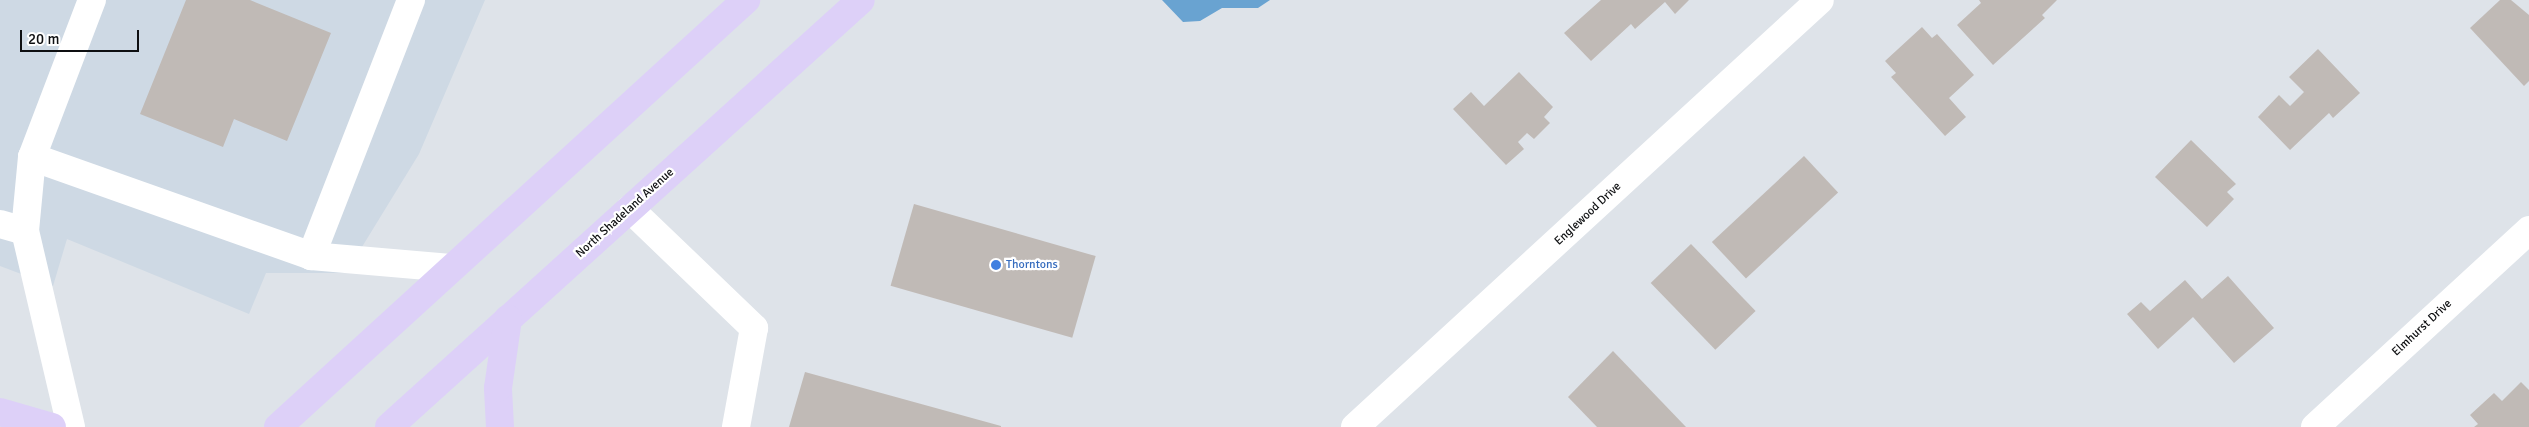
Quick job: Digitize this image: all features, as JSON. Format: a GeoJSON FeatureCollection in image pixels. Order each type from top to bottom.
{"type":"FeatureCollection","features":[{"type":"Feature","properties":{"kind":"main road"},"geometry":{"type":"LineString","coordinates":[[278,427],[450,268],[746,0]]}},
{"type":"Feature","properties":{"kind":"main road","name":"North Shadeland Avenue"},"geometry":{"type":"LineString","coordinates":[[389,427],[861,0]]}},
{"type":"Feature","properties":{"kind":"main road"},"geometry":{"type":"LineString","coordinates":[[500,427],[498,388],[508,319]]}},
{"type":"Feature","properties":{"kind":"main road"},"geometry":{"type":"LineString","coordinates":[[0,412],[52,427]]}},
{"type":"Feature","properties":{"kind":"street"},"geometry":{"type":"LineString","coordinates":[[71,427],[12,228],[32,157],[92,0]]}},
{"type":"Feature","properties":{"kind":"street"},"geometry":{"type":"LineString","coordinates":[[310,256],[411,0]]}},
{"type":"Feature","properties":{"kind":"street","name":"Englewood Drive"},"geometry":{"type":"LineString","coordinates":[[1355,427],[1820,0]]}},
{"type":"Feature","properties":{"kind":"street"},"geometry":{"type":"LineString","coordinates":[[32,157],[310,256],[450,268]]}},
{"type":"Feature","properties":{"kind":"street"},"geometry":{"type":"LineString","coordinates":[[630,209],[754,328],[736,427]]}},
{"type":"Feature","properties":{"kind":"street","name":"Elmhurst Drive"},"geometry":{"type":"LineString","coordinates":[[2315,427],[2529,230]]}},
{"type":"Feature","properties":{"kind":"shaded area"},"geometry":{"type":"Polygon","coordinates":[[[0,0],[485,0],[419,154],[346,273],[266,273],[249,314],[67,239],[53,286],[0,266],[0,0]]]}},
{"type":"Feature","properties":{"kind":"water"},"geometry":{"type":"Polygon","coordinates":[[[1162,0],[1270,0],[1258,8],[1222,8],[1200,21],[1183,22],[1162,0]]]}},
{"type":"Feature","properties":{"kind":"building"},"geometry":{"type":"Polygon","coordinates":[[[186,0],[250,0],[331,33],[287,141],[234,119],[223,147],[140,114],[186,0]]]}},
{"type":"Feature","properties":{"kind":"building"},"geometry":{"type":"Polygon","coordinates":[[[1601,0],[1689,0],[1675,14],[1665,2],[1635,29],[1631,24],[1591,61],[1564,33],[1601,0]]]}},
{"type":"Feature","properties":{"kind":"building"},"geometry":{"type":"Polygon","coordinates":[[[1979,0],[2057,0],[2042,15],[2045,18],[1993,65],[1957,25],[1981,3],[1979,0]]]}},
{"type":"Feature","properties":{"kind":"building"},"geometry":{"type":"Polygon","coordinates":[[[2500,0],[2511,0],[2529,15],[2529,81],[2524,86],[2470,28],[2500,0]]]}},
{"type":"Feature","properties":{"kind":"building"},"geometry":{"type":"Polygon","coordinates":[[[1922,27],[1932,38],[1937,34],[1974,75],[1949,98],[1966,117],[1945,136],[1891,77],[1896,73],[1885,61],[1922,27]]]}},
{"type":"Feature","properties":{"kind":"building"},"geometry":{"type":"Polygon","coordinates":[[[2318,49],[2360,93],[2333,118],[2329,113],[2290,150],[2258,117],[2279,95],[2290,106],[2304,92],[2289,77],[2318,49]]]}},
{"type":"Feature","properties":{"kind":"building"},"geometry":{"type":"Polygon","coordinates":[[[1519,72],[1553,107],[1544,117],[1550,123],[1534,139],[1527,133],[1518,142],[1524,149],[1506,165],[1453,109],[1471,92],[1484,106],[1519,72]]]}},
{"type":"Feature","properties":{"kind":"building"},"geometry":{"type":"Polygon","coordinates":[[[2191,140],[2236,184],[2227,192],[2234,199],[2207,227],[2155,177],[2191,140]]]}},
{"type":"Feature","properties":{"kind":"building"},"geometry":{"type":"Polygon","coordinates":[[[1804,156],[1838,193],[1746,278],[1712,242],[1804,156]]]}},
{"type":"Feature","properties":{"kind":"building"},"geometry":{"type":"Polygon","coordinates":[[[914,204],[1096,256],[1072,338],[891,286],[914,204]]]}},
{"type":"Feature","properties":{"kind":"building"},"geometry":{"type":"Polygon","coordinates":[[[1691,244],[1756,311],[1715,350],[1651,283],[1691,244]]]}},
{"type":"Feature","properties":{"kind":"building"},"geometry":{"type":"Polygon","coordinates":[[[2228,276],[2274,328],[2234,363],[2193,317],[2158,349],[2127,314],[2141,302],[2150,311],[2185,280],[2202,299],[2228,276]]]}},
{"type":"Feature","properties":{"kind":"building"},"geometry":{"type":"Polygon","coordinates":[[[1613,351],[1686,427],[1597,427],[1568,397],[1613,351]]]}},
{"type":"Feature","properties":{"kind":"building"},"geometry":{"type":"Polygon","coordinates":[[[805,372],[1001,426],[1001,427],[789,427],[805,372]]]}},
{"type":"Feature","properties":{"kind":"building"},"geometry":{"type":"Polygon","coordinates":[[[2521,382],[2529,390],[2529,427],[2474,427],[2478,424],[2470,415],[2494,393],[2502,401],[2521,382]]]}},
{"type":"Feature","properties":{"kind":"place","name":"Thorntons"},"geometry":{"type":"Point","coordinates":[996,265]}}]}
